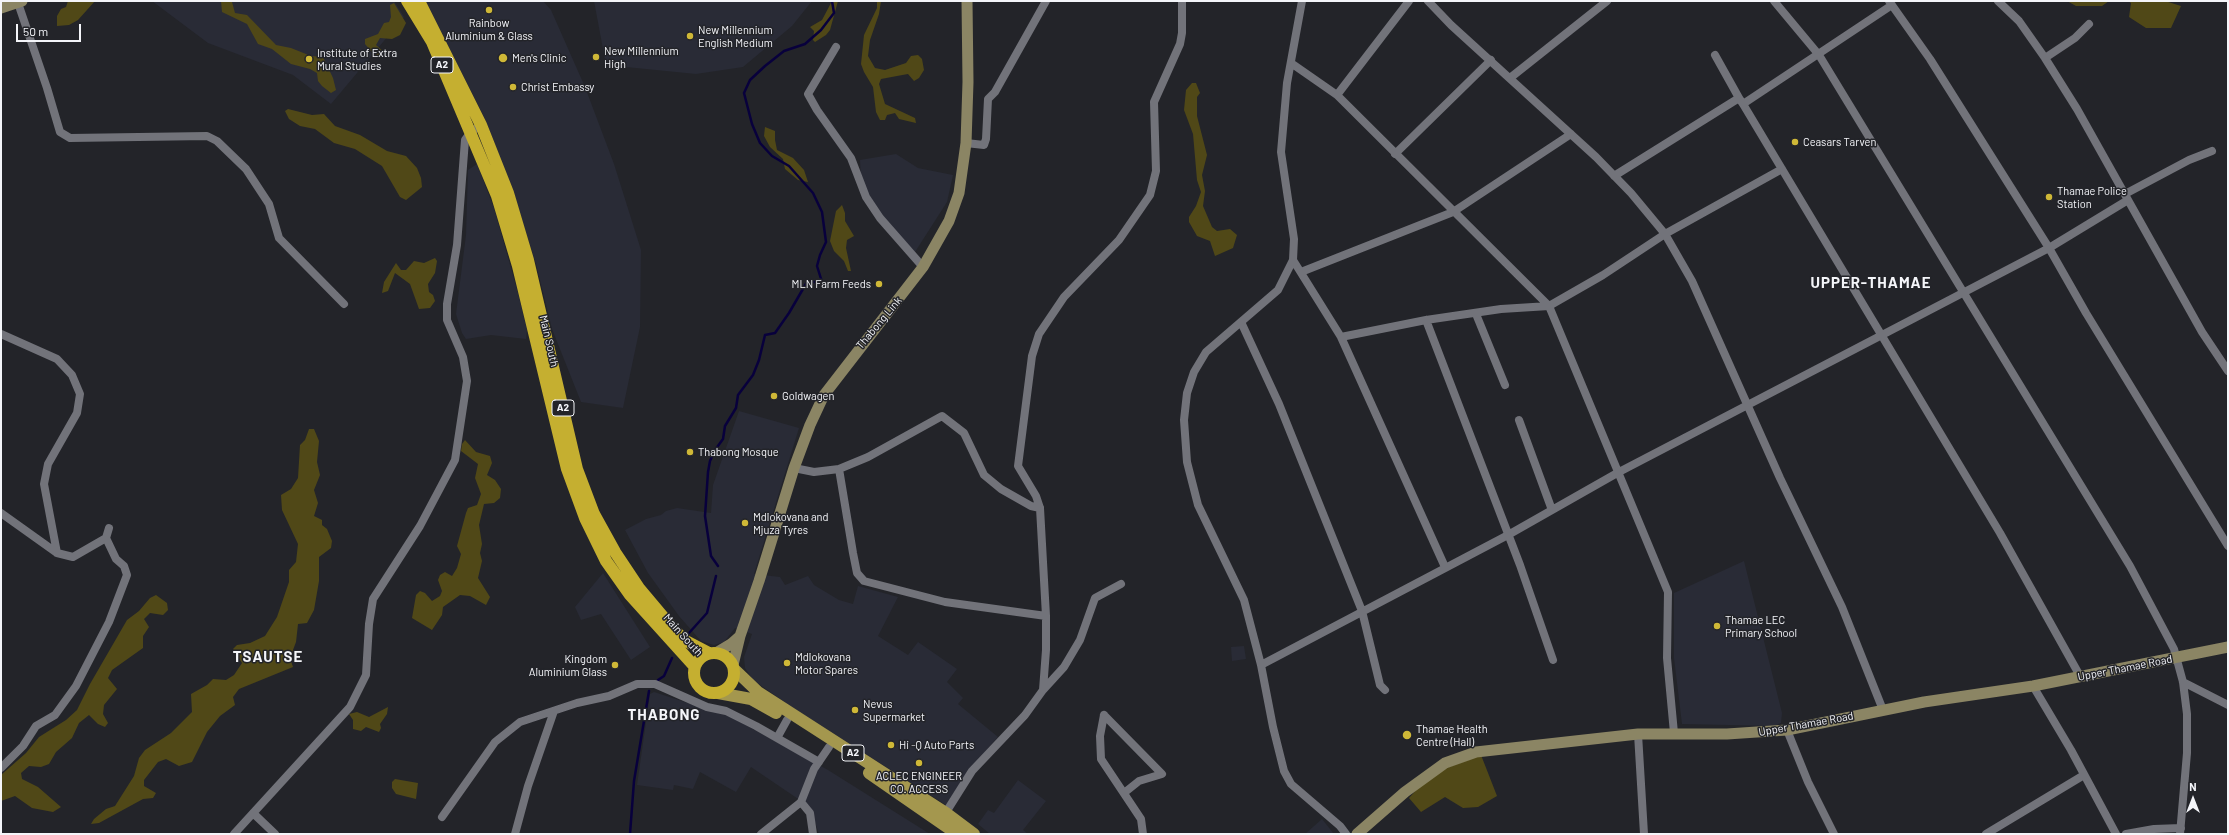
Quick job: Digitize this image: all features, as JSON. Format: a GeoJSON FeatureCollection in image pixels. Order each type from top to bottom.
{"type":"FeatureCollection","features":[{"type":"Feature","properties":{"kind":"highway","name":"Main South"},"geometry":{"type":"LineString","coordinates":[[407,1],[432,42],[508,193],[528,260],[577,469],[594,514],[614,552],[639,588],[676,632],[686,642],[713,653],[726,656],[733,667]]}},
{"type":"Feature","properties":{"kind":"highway","name":"Main South"},"geometry":{"type":"LineString","coordinates":[[420,1],[476,129],[518,266],[565,462],[585,518],[606,561],[630,595],[695,668]]}},
{"type":"Feature","properties":{"kind":"highway","name":"Main South"},"geometry":{"type":"LineString","coordinates":[[713,653],[700,658],[695,668],[695,679],[707,692],[718,693]]}},
{"type":"Feature","properties":{"kind":"highway"},"geometry":{"type":"LineString","coordinates":[[718,693],[729,686],[734,675],[733,667]]}},
{"type":"Feature","properties":{"kind":"main road","name":"Main South"},"geometry":{"type":"LineString","coordinates":[[733,667],[758,692],[943,817],[957,834]]}},
{"type":"Feature","properties":{"kind":"main road","name":"Main South"},"geometry":{"type":"LineString","coordinates":[[718,693],[751,699],[943,817],[974,834]]}},
{"type":"Feature","properties":{"kind":"street","name":"Thabong Link"},"geometry":{"type":"LineString","coordinates":[[733,667],[740,636],[759,581],[794,468],[824,395],[923,268],[949,221],[959,193],[966,143],[968,82],[966,1]]}},
{"type":"Feature","properties":{"kind":"street"},"geometry":{"type":"LineString","coordinates":[[966,143],[984,145],[986,139],[988,99],[998,85],[1046,1]]}},
{"type":"Feature","properties":{"kind":"street"},"geometry":{"type":"LineString","coordinates":[[1043,690],[1046,650],[1046,616],[1040,508],[1036,496],[1018,466],[1032,356],[1039,334],[1064,297],[1119,240],[1150,195],[1156,171],[1154,102],[1180,44],[1182,33],[1182,1]]}},
{"type":"Feature","properties":{"kind":"street"},"geometry":{"type":"LineString","coordinates":[[1302,1],[1283,116],[1281,152],[1294,239],[1292,260],[1278,290],[1206,352],[1194,372],[1187,393],[1184,420],[1187,462],[1198,506],[1244,600],[1261,665],[1279,755],[1291,784],[1340,826],[1346,834]]}},
{"type":"Feature","properties":{"kind":"street"},"geometry":{"type":"LineString","coordinates":[[1337,95],[1409,1]]}},
{"type":"Feature","properties":{"kind":"street"},"geometry":{"type":"LineString","coordinates":[[1428,1],[1451,25],[1571,134],[1614,176],[1665,234],[1692,281],[1747,404],[1842,607],[1883,710]]}},
{"type":"Feature","properties":{"kind":"street"},"geometry":{"type":"LineString","coordinates":[[1510,78],[1607,1]]}},
{"type":"Feature","properties":{"kind":"street"},"geometry":{"type":"LineString","coordinates":[[1774,1],[1819,55],[2130,566],[2177,657],[2187,714],[2187,737],[2180,831],[2154,829],[2126,834]]}},
{"type":"Feature","properties":{"kind":"street"},"geometry":{"type":"LineString","coordinates":[[1998,1],[2019,21],[2045,58],[2077,110],[2172,275],[2202,332],[2228,371]]}},
{"type":"Feature","properties":{"kind":"street"},"geometry":{"type":"LineString","coordinates":[[1,8],[20,2],[48,88],[60,132],[70,138],[206,136],[217,141],[246,169],[269,204],[279,238],[344,304]]}},
{"type":"Feature","properties":{"kind":"street"},"geometry":{"type":"LineString","coordinates":[[1614,176],[1819,55],[1825,47],[1891,3],[1930,59],[2049,248],[2086,313],[2228,546]]}},
{"type":"Feature","properties":{"kind":"street"},"geometry":{"type":"LineString","coordinates":[[2045,58],[2075,38],[2089,24]]}},
{"type":"Feature","properties":{"kind":"street"},"geometry":{"type":"LineString","coordinates":[[836,47],[808,94],[817,110],[851,158],[870,202],[880,218],[923,268]]}},
{"type":"Feature","properties":{"kind":"street"},"geometry":{"type":"LineString","coordinates":[[1715,56],[2000,533],[2080,676]]}},
{"type":"Feature","properties":{"kind":"street"},"geometry":{"type":"LineString","coordinates":[[1394,154],[1491,60]]}},
{"type":"Feature","properties":{"kind":"street"},"geometry":{"type":"LineString","coordinates":[[1291,63],[1337,95],[1394,154],[1549,306],[1668,592],[1667,658],[1674,733]]}},
{"type":"Feature","properties":{"kind":"street"},"geometry":{"type":"LineString","coordinates":[[234,834],[350,707],[366,675],[369,624],[373,599],[420,526],[455,460],[467,381],[463,357],[447,320],[447,304],[457,245],[466,140],[476,129]]}},
{"type":"Feature","properties":{"kind":"street"},"geometry":{"type":"LineString","coordinates":[[1301,272],[1453,212],[1571,134]]}},
{"type":"Feature","properties":{"kind":"street"},"geometry":{"type":"LineString","coordinates":[[1261,665],[1508,535],[1619,472],[1747,404],[2049,248],[2126,197],[2189,160],[2212,151]]}},
{"type":"Feature","properties":{"kind":"street"},"geometry":{"type":"LineString","coordinates":[[1341,337],[1426,320],[1549,306],[1603,275],[1665,234],[1782,169]]}},
{"type":"Feature","properties":{"kind":"street"},"geometry":{"type":"LineString","coordinates":[[1292,260],[1341,337],[1445,567]]}},
{"type":"Feature","properties":{"kind":"street"},"geometry":{"type":"LineString","coordinates":[[1476,314],[1505,385]]}},
{"type":"Feature","properties":{"kind":"street"},"geometry":{"type":"LineString","coordinates":[[1426,320],[1508,535],[1553,660]]}},
{"type":"Feature","properties":{"kind":"street"},"geometry":{"type":"LineString","coordinates":[[1241,322],[1279,404],[1362,611],[1379,678],[1384,690]]}},
{"type":"Feature","properties":{"kind":"street"},"geometry":{"type":"LineString","coordinates":[[1,334],[57,359],[72,375],[80,394],[77,413],[48,464],[44,484],[57,553]]}},
{"type":"Feature","properties":{"kind":"street"},"geometry":{"type":"LineString","coordinates":[[794,468],[814,472],[839,469],[868,457],[942,416],[964,433],[984,475],[1008,494],[1031,506],[1040,508]]}},
{"type":"Feature","properties":{"kind":"street"},"geometry":{"type":"LineString","coordinates":[[1519,420],[1552,510]]}},
{"type":"Feature","properties":{"kind":"street"},"geometry":{"type":"LineString","coordinates":[[839,469],[857,573],[864,581],[945,602],[1046,616]]}},
{"type":"Feature","properties":{"kind":"street"},"geometry":{"type":"LineString","coordinates":[[1,513],[57,553],[73,557],[106,538]]}},
{"type":"Feature","properties":{"kind":"street"},"geometry":{"type":"LineString","coordinates":[[1,768],[23,746],[36,726],[55,715],[76,686],[109,622],[127,575],[124,566],[116,559],[106,538],[109,528]]}},
{"type":"Feature","properties":{"kind":"street"},"geometry":{"type":"LineString","coordinates":[[943,817],[972,771],[1025,715],[1043,690],[1064,667],[1080,640],[1095,598],[1121,584]]}},
{"type":"Feature","properties":{"kind":"street"},"geometry":{"type":"LineString","coordinates":[[713,653],[731,644],[740,636]]}},
{"type":"Feature","properties":{"kind":"street","name":"Upper Thamae Road"},"geometry":{"type":"LineString","coordinates":[[1357,834],[1405,792],[1445,763],[1462,756],[1494,748],[1638,734],[1749,734],[1787,730],[1883,710],[1978,693],[2033,686],[2228,647]]}},
{"type":"Feature","properties":{"kind":"street"},"geometry":{"type":"LineString","coordinates":[[2182,682],[2228,705]]}},
{"type":"Feature","properties":{"kind":"street"},"geometry":{"type":"LineString","coordinates":[[442,816],[495,742],[520,722],[554,710],[610,696],[637,684],[654,684],[707,707],[726,711],[819,762]]}},
{"type":"Feature","properties":{"kind":"street"},"geometry":{"type":"LineString","coordinates":[[2033,686],[2116,834]]}},
{"type":"Feature","properties":{"kind":"street"},"geometry":{"type":"LineString","coordinates":[[515,834],[528,786],[554,710]]}},
{"type":"Feature","properties":{"kind":"street"},"geometry":{"type":"LineString","coordinates":[[1124,793],[1139,781],[1162,774],[1104,715],[1100,736],[1101,759],[1141,819],[1143,834]]}},
{"type":"Feature","properties":{"kind":"street"},"geometry":{"type":"LineString","coordinates":[[777,738],[787,720]]}},
{"type":"Feature","properties":{"kind":"street"},"geometry":{"type":"LineString","coordinates":[[1787,730],[1808,782],[1834,834]]}},
{"type":"Feature","properties":{"kind":"street"},"geometry":{"type":"LineString","coordinates":[[1638,734],[1644,834]]}},
{"type":"Feature","properties":{"kind":"street"},"geometry":{"type":"LineString","coordinates":[[761,834],[801,802],[814,769],[829,747]]}},
{"type":"Feature","properties":{"kind":"street"},"geometry":{"type":"LineString","coordinates":[[1986,834],[2084,775]]}},
{"type":"Feature","properties":{"kind":"street"},"geometry":{"type":"LineString","coordinates":[[801,802],[810,813],[813,834]]}},
{"type":"Feature","properties":{"kind":"street"},"geometry":{"type":"LineString","coordinates":[[253,813],[275,834]]}},
{"type":"Feature","properties":{"kind":"shaded area"},"geometry":{"type":"Polygon","coordinates":[[[68,1],[95,1],[78,20],[69,25],[57,26],[57,16],[61,9],[66,7],[68,1]]]}},
{"type":"Feature","properties":{"kind":"shaded area","name":"Institute of Extra Mural Studies"},"geometry":{"type":"Polygon","coordinates":[[[152,1],[394,1],[404,17],[331,104],[293,75],[208,43],[152,1]]]}},
{"type":"Feature","properties":{"kind":"shaded area"},"geometry":{"type":"Polygon","coordinates":[[[221,1],[232,2],[235,13],[247,15],[276,45],[291,48],[311,56],[323,57],[333,78],[336,90],[331,93],[318,81],[317,73],[310,69],[291,64],[272,49],[258,44],[247,24],[222,12],[221,1]]]}},
{"type":"Feature","properties":{"kind":"shaded area"},"geometry":{"type":"Polygon","coordinates":[[[425,1],[543,1],[551,10],[585,87],[614,164],[641,250],[640,327],[623,408],[581,402],[552,329],[536,264],[516,202],[484,117],[425,1]]]}},
{"type":"Feature","properties":{"kind":"shaded area","name":"New Millennium English Medium"},"geometry":{"type":"Polygon","coordinates":[[[594,1],[812,1],[792,26],[743,67],[696,74],[606,65],[594,1]]]}},
{"type":"Feature","properties":{"kind":"shaded area"},"geometry":{"type":"Polygon","coordinates":[[[832,1],[838,1],[830,30],[826,35],[815,42],[813,40],[814,31],[810,27],[822,20],[832,1]]]}},
{"type":"Feature","properties":{"kind":"shaded area"},"geometry":{"type":"Polygon","coordinates":[[[877,1],[881,1],[879,14],[870,40],[868,56],[875,68],[885,70],[906,63],[911,56],[918,55],[922,59],[924,70],[919,78],[914,81],[908,74],[881,79],[879,84],[885,104],[915,118],[916,123],[899,119],[895,113],[887,115],[885,120],[880,120],[876,112],[873,87],[861,64],[864,35],[877,8],[877,1]]]}},
{"type":"Feature","properties":{"kind":"shaded area"},"geometry":{"type":"Polygon","coordinates":[[[2067,1],[2109,1],[2102,6],[2076,6],[2067,1]]]}},
{"type":"Feature","properties":{"kind":"shaded area"},"geometry":{"type":"Polygon","coordinates":[[[2128,1],[2165,1],[2181,6],[2171,28],[2146,28],[2129,17],[2131,3],[2128,1]]]}},
{"type":"Feature","properties":{"kind":"shaded area"},"geometry":{"type":"Polygon","coordinates":[[[394,3],[406,23],[400,35],[392,39],[380,38],[376,45],[384,52],[376,57],[365,44],[365,39],[378,34],[384,23],[389,22],[391,17],[390,5],[394,3]]]}},
{"type":"Feature","properties":{"kind":"shaded area"},"geometry":{"type":"Polygon","coordinates":[[[1192,83],[1196,83],[1200,93],[1197,97],[1197,116],[1207,155],[1202,175],[1205,191],[1203,206],[1212,227],[1217,231],[1230,229],[1237,235],[1233,248],[1215,256],[1210,241],[1197,236],[1189,222],[1189,217],[1196,206],[1201,192],[1197,180],[1193,134],[1184,110],[1186,90],[1192,83]]]}},
{"type":"Feature","properties":{"kind":"shaded area"},"geometry":{"type":"Polygon","coordinates":[[[288,109],[312,115],[324,114],[335,126],[360,135],[387,151],[406,156],[417,168],[421,178],[422,187],[406,200],[400,197],[382,166],[355,149],[334,143],[315,129],[300,126],[289,119],[285,111],[288,109]]]}},
{"type":"Feature","properties":{"kind":"shaded area"},"geometry":{"type":"Polygon","coordinates":[[[765,127],[775,131],[777,150],[793,158],[804,170],[808,182],[798,180],[785,169],[783,159],[770,147],[764,136],[765,127]]]}},
{"type":"Feature","properties":{"kind":"shaded area"},"geometry":{"type":"Polygon","coordinates":[[[896,154],[918,168],[953,175],[947,202],[915,252],[883,218],[861,181],[860,160],[896,154]]]}},
{"type":"Feature","properties":{"kind":"shaded area"},"geometry":{"type":"Polygon","coordinates":[[[477,164],[494,208],[518,293],[527,330],[526,339],[491,335],[466,339],[462,333],[456,314],[466,235],[468,170],[477,164]]]}},
{"type":"Feature","properties":{"kind":"shaded area"},"geometry":{"type":"Polygon","coordinates":[[[842,205],[845,213],[845,221],[854,236],[847,240],[846,248],[851,271],[848,271],[844,261],[834,251],[830,241],[836,211],[842,205]]]}},
{"type":"Feature","properties":{"kind":"shaded area"},"geometry":{"type":"Polygon","coordinates":[[[435,258],[437,261],[435,273],[428,284],[429,292],[433,295],[435,301],[430,308],[419,309],[410,284],[395,273],[388,291],[382,293],[384,282],[396,263],[401,270],[406,270],[414,261],[424,263],[435,258]]]}},
{"type":"Feature","properties":{"kind":"shaded area"},"geometry":{"type":"Polygon","coordinates":[[[739,411],[799,428],[754,574],[780,577],[785,585],[808,576],[814,585],[839,600],[853,604],[858,586],[898,597],[878,636],[908,655],[918,642],[957,669],[947,682],[963,698],[958,704],[998,737],[969,770],[946,805],[793,708],[753,680],[745,668],[744,657],[752,634],[735,628],[724,642],[714,645],[701,641],[679,616],[648,573],[625,530],[646,519],[661,515],[666,511],[677,508],[711,513],[713,485],[739,411]]]}},
{"type":"Feature","properties":{"kind":"shaded area"},"geometry":{"type":"Polygon","coordinates":[[[309,429],[314,429],[319,441],[317,462],[320,475],[314,490],[318,503],[314,516],[322,520],[322,525],[327,529],[332,541],[331,548],[319,557],[319,581],[314,610],[307,623],[298,624],[296,642],[290,658],[293,667],[239,689],[233,697],[235,705],[220,716],[207,732],[192,762],[179,766],[166,759],[158,762],[144,780],[144,786],[156,793],[153,798],[143,799],[99,823],[91,824],[94,819],[106,809],[115,806],[134,776],[139,758],[145,750],[171,733],[192,712],[191,694],[207,685],[213,679],[226,680],[234,675],[242,663],[233,649],[237,645],[250,643],[265,636],[277,617],[289,582],[289,570],[296,562],[298,544],[282,510],[281,495],[291,489],[298,478],[300,445],[305,440],[309,429]]]}},
{"type":"Feature","properties":{"kind":"shaded area"},"geometry":{"type":"Polygon","coordinates":[[[465,440],[476,452],[490,456],[492,463],[487,475],[495,480],[501,489],[500,498],[494,503],[484,504],[479,525],[482,544],[480,553],[482,561],[478,578],[490,597],[486,605],[470,596],[460,595],[443,607],[442,615],[432,630],[412,618],[416,595],[420,591],[425,593],[432,601],[440,596],[442,591],[438,580],[440,575],[445,572],[452,576],[457,568],[461,554],[457,546],[466,513],[468,508],[477,505],[481,494],[475,478],[478,464],[461,451],[462,444],[465,440]]]}},
{"type":"Feature","properties":{"kind":"shaded area","name":"Thamae LEC Primary School"},"geometry":{"type":"Polygon","coordinates":[[[1744,561],[1782,713],[1781,723],[1774,726],[1682,724],[1674,658],[1674,593],[1744,561]]]}},
{"type":"Feature","properties":{"kind":"shaded area"},"geometry":{"type":"Polygon","coordinates":[[[603,573],[650,647],[631,660],[601,614],[581,620],[575,607],[603,573]]]}},
{"type":"Feature","properties":{"kind":"shaded area"},"geometry":{"type":"Polygon","coordinates":[[[156,595],[167,603],[168,610],[163,615],[150,613],[144,619],[149,627],[143,636],[143,648],[112,670],[108,678],[117,689],[104,705],[103,714],[108,723],[105,727],[98,724],[89,715],[79,723],[72,738],[56,752],[49,764],[41,767],[29,766],[21,773],[22,779],[38,787],[61,807],[53,812],[32,808],[15,796],[1,801],[1,775],[26,753],[39,737],[66,720],[77,710],[90,684],[127,620],[139,611],[150,598],[156,595]]]}},
{"type":"Feature","properties":{"kind":"shaded area"},"geometry":{"type":"Polygon","coordinates":[[[1244,646],[1246,659],[1232,661],[1231,647],[1244,646]]]}},
{"type":"Feature","properties":{"kind":"shaded area"},"geometry":{"type":"Polygon","coordinates":[[[654,692],[731,717],[828,770],[930,834],[819,834],[810,807],[751,767],[736,792],[700,772],[693,789],[674,785],[673,790],[637,785],[650,694],[654,692]]]}},
{"type":"Feature","properties":{"kind":"shaded area"},"geometry":{"type":"Polygon","coordinates":[[[388,707],[387,714],[380,724],[381,728],[379,732],[366,727],[361,731],[353,729],[353,720],[349,714],[357,712],[369,717],[388,707]]]}},
{"type":"Feature","properties":{"kind":"shaded area"},"geometry":{"type":"Polygon","coordinates":[[[1481,755],[1497,796],[1478,807],[1463,808],[1445,797],[1421,812],[1409,798],[1419,787],[1444,769],[1481,755]]]}},
{"type":"Feature","properties":{"kind":"shaded area"},"geometry":{"type":"Polygon","coordinates":[[[395,779],[418,783],[416,799],[396,794],[392,788],[392,782],[395,779]]]}},
{"type":"Feature","properties":{"kind":"shaded area"},"geometry":{"type":"Polygon","coordinates":[[[1018,780],[1046,801],[1023,830],[1028,834],[990,834],[978,824],[988,810],[994,813],[1018,780]]]}},
{"type":"Feature","properties":{"kind":"shaded area"},"geometry":{"type":"Polygon","coordinates":[[[1322,819],[1334,834],[1305,834],[1322,819]]]}},
{"type":"Feature","properties":{"kind":"waterway"},"geometry":{"type":"LineString","coordinates":[[718,566],[711,556],[705,516],[710,461],[715,450],[723,439],[725,426],[736,408],[738,395],[753,375],[759,360],[765,335],[775,333],[789,313],[807,282],[822,282],[817,266],[826,242],[822,212],[813,193],[789,166],[772,156],[760,143],[752,124],[744,93],[750,80],[765,66],[784,51],[805,44],[821,30],[834,13],[832,1]]}},
{"type":"Feature","properties":{"kind":"waterway"},"geometry":{"type":"LineString","coordinates":[[689,633],[707,613],[716,576]]}},
{"type":"Feature","properties":{"kind":"waterway"},"geometry":{"type":"LineString","coordinates":[[658,680],[664,676],[672,658]]}},
{"type":"Feature","properties":{"kind":"waterway"},"geometry":{"type":"LineString","coordinates":[[630,834],[634,781],[649,691]]}},
{"type":"Feature","properties":{"kind":"place","name":"Rainbow Aluminium & Glass"},"geometry":{"type":"Point","coordinates":[489,10]}},
{"type":"Feature","properties":{"kind":"place","name":"New Millennium English Medium"},"geometry":{"type":"Point","coordinates":[690,36]}},
{"type":"Feature","properties":{"kind":"place","name":"New Millennium High"},"geometry":{"type":"Point","coordinates":[596,57]}},
{"type":"Feature","properties":{"kind":"place","name":"Men's Clinic"},"geometry":{"type":"Point","coordinates":[503,58]}},
{"type":"Feature","properties":{"kind":"place","name":"Institute of Extra Mural Studies"},"geometry":{"type":"Point","coordinates":[309,59]}},
{"type":"Feature","properties":{"kind":"place","name":"Christ Embassy"},"geometry":{"type":"Point","coordinates":[513,87]}},
{"type":"Feature","properties":{"kind":"place","name":"Ceasars Tarven"},"geometry":{"type":"Point","coordinates":[1795,142]}},
{"type":"Feature","properties":{"kind":"place","name":"Thamae Police Station"},"geometry":{"type":"Point","coordinates":[2049,197]}},
{"type":"Feature","properties":{"kind":"place","name":"MLN Farm Feeds"},"geometry":{"type":"Point","coordinates":[879,284]}},
{"type":"Feature","properties":{"kind":"place","name":"Goldwagen"},"geometry":{"type":"Point","coordinates":[774,396]}},
{"type":"Feature","properties":{"kind":"place","name":"Thabong Mosque"},"geometry":{"type":"Point","coordinates":[690,452]}},
{"type":"Feature","properties":{"kind":"place","name":"Mdlokovana and Mjuza Tyres"},"geometry":{"type":"Point","coordinates":[745,523]}},
{"type":"Feature","properties":{"kind":"place","name":"Thamae LEC Primary School"},"geometry":{"type":"Point","coordinates":[1717,626]}},
{"type":"Feature","properties":{"kind":"place","name":"Mdlokovana Motor Spares"},"geometry":{"type":"Point","coordinates":[787,663]}},
{"type":"Feature","properties":{"kind":"place","name":"Kingdom Aluminium Glass"},"geometry":{"type":"Point","coordinates":[615,665]}},
{"type":"Feature","properties":{"kind":"place","name":"Nevus Supermarket"},"geometry":{"type":"Point","coordinates":[855,710]}},
{"type":"Feature","properties":{"kind":"place","name":"Thamae Health Centre (Hall)"},"geometry":{"type":"Point","coordinates":[1407,735]}},
{"type":"Feature","properties":{"kind":"place","name":"Hi -Q Auto Parts"},"geometry":{"type":"Point","coordinates":[891,745]}},
{"type":"Feature","properties":{"kind":"place","name":"ACLEC ENGINEER CO. ACCESS"},"geometry":{"type":"Point","coordinates":[919,763]}},
{"type":"Feature","properties":{"kind":"district","name":"UPPER-THAMAE"},"geometry":{"type":"Point","coordinates":[1871,283]}},
{"type":"Feature","properties":{"kind":"district","name":"TSAUTSE"},"geometry":{"type":"Point","coordinates":[268,657]}},
{"type":"Feature","properties":{"kind":"district","name":"THABONG"},"geometry":{"type":"Point","coordinates":[664,715]}}]}
